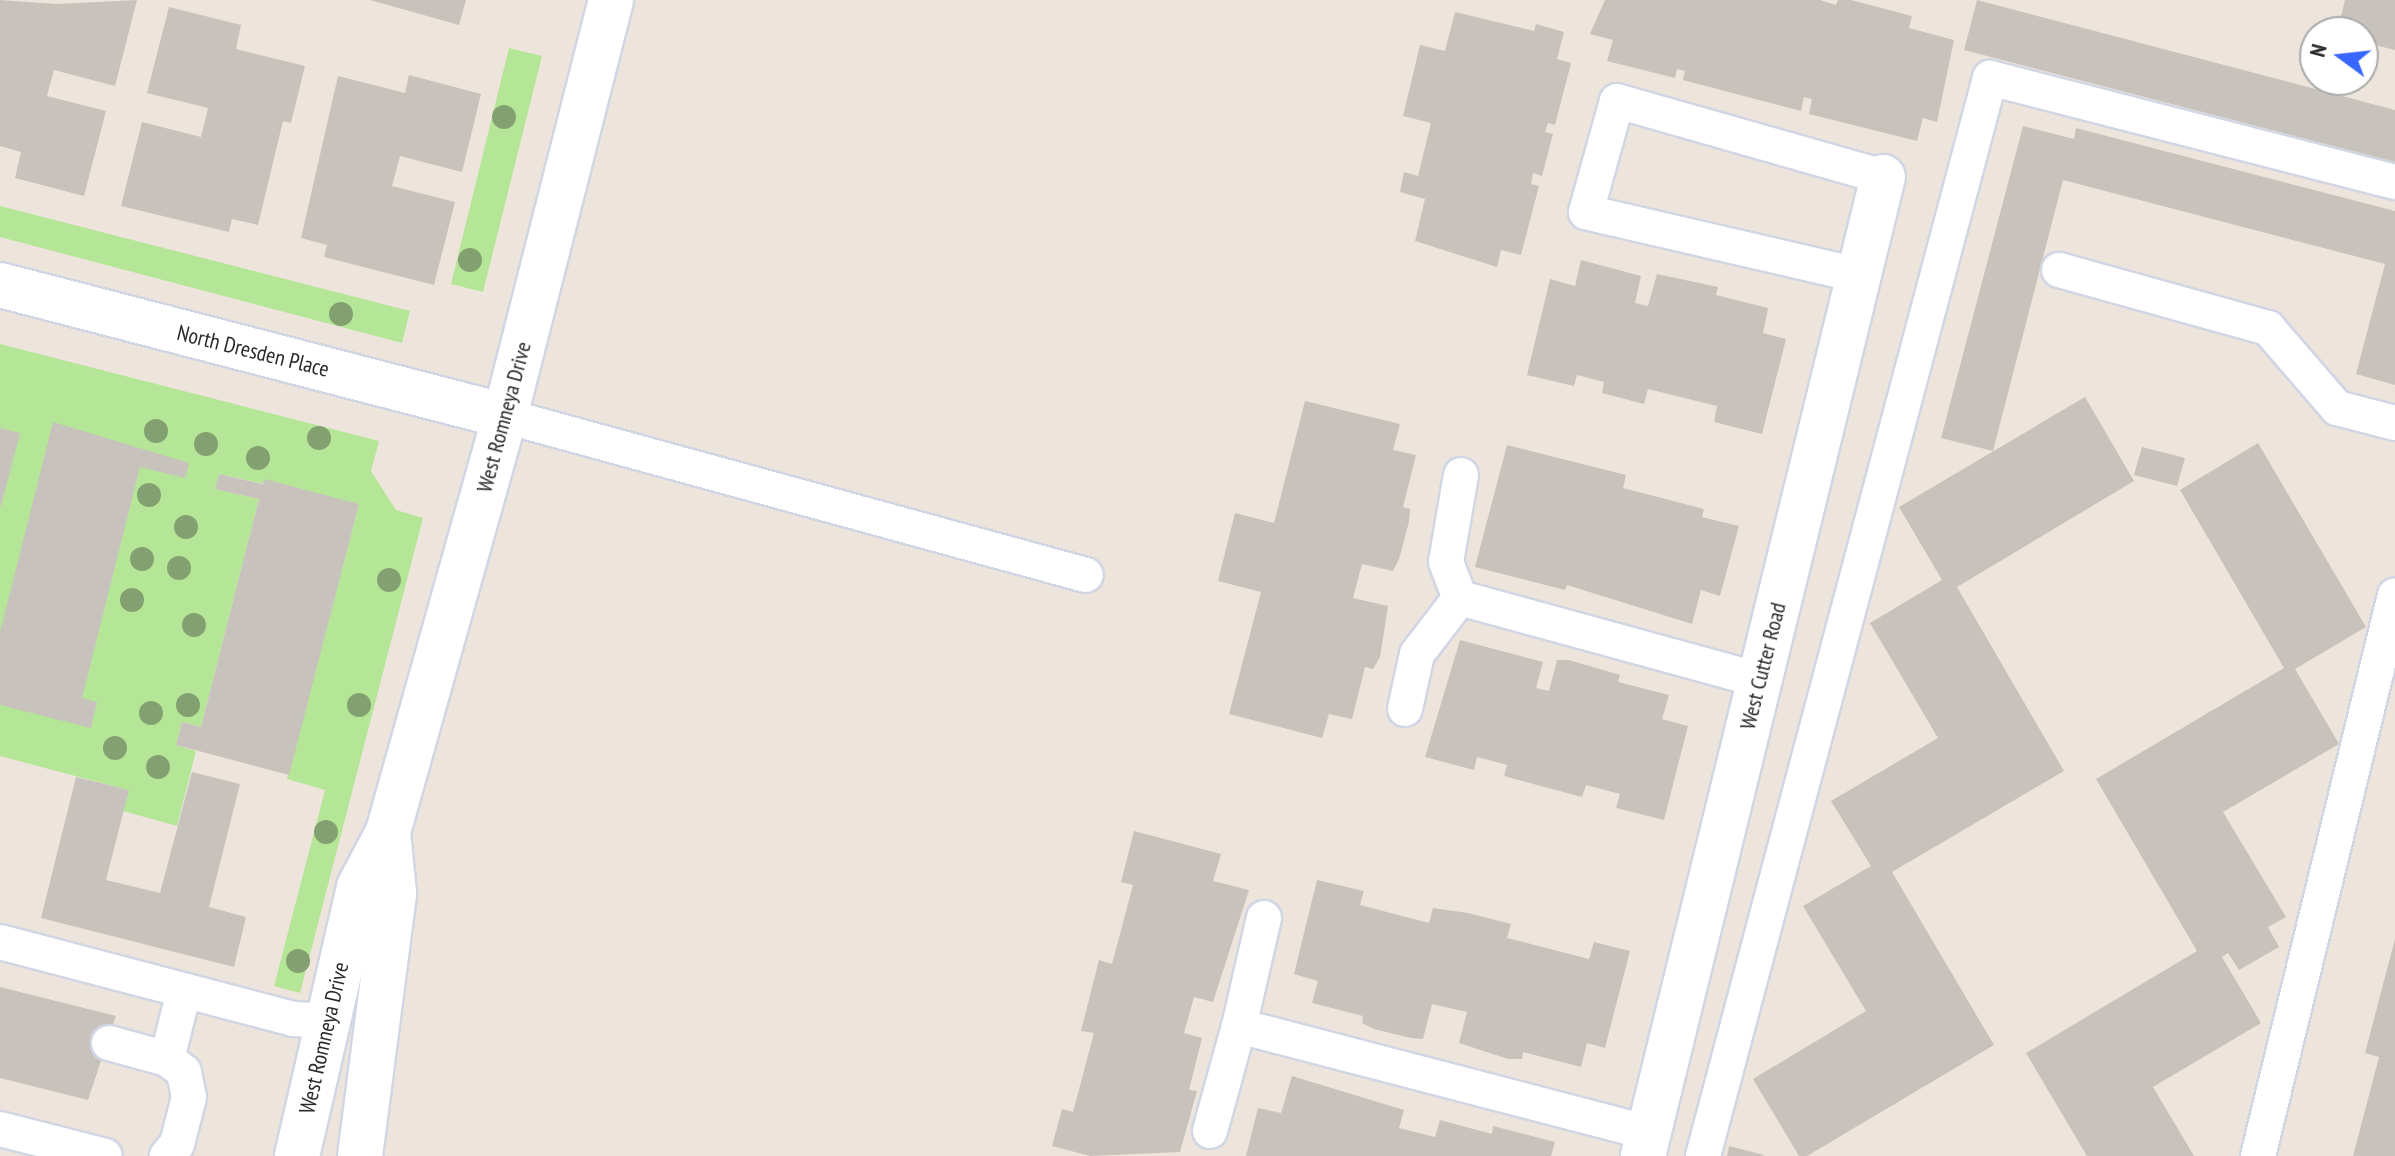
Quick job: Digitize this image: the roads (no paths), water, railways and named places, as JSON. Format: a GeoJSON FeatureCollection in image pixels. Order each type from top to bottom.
{"type":"FeatureCollection","features":[{"type":"Feature","properties":{"kind":"street","name":"West Romneya Drive"},"geometry":{"type":"LineString","coordinates":[[297,1156],[359,887],[388,832],[505,416],[611,0]]}},
{"type":"Feature","properties":{"kind":"street","name":"West Cutter Road"},"geometry":{"type":"LineString","coordinates":[[1646,1144],[1883,177]]}},
{"type":"Feature","properties":{"kind":"street","name":"North Dresden Place"},"geometry":{"type":"LineString","coordinates":[[0,285],[505,416]]}},
{"type":"Feature","properties":{"kind":"street","name":"West Romneya Drive"},"geometry":{"type":"LineString","coordinates":[[360,1156],[394,893],[388,832]]}},
{"type":"Feature","properties":{"kind":"lane"},"geometry":{"type":"LineString","coordinates":[[1703,1156],[1990,78],[2395,182]]}},
{"type":"Feature","properties":{"kind":"lane"},"geometry":{"type":"LineString","coordinates":[[1858,275],[1586,212],[1617,101],[1883,177]]}},
{"type":"Feature","properties":{"kind":"lane"},"geometry":{"type":"LineString","coordinates":[[2059,270],[2268,328],[2337,408],[2395,423]]}},
{"type":"Feature","properties":{"kind":"lane"},"geometry":{"type":"LineString","coordinates":[[505,416],[1086,575]]}},
{"type":"Feature","properties":{"kind":"lane"},"geometry":{"type":"LineString","coordinates":[[1460,598],[1446,562],[1461,475]]}},
{"type":"Feature","properties":{"kind":"lane"},"geometry":{"type":"LineString","coordinates":[[2258,1156],[2395,595]]}},
{"type":"Feature","properties":{"kind":"lane"},"geometry":{"type":"LineString","coordinates":[[1460,598],[1760,680]]}},
{"type":"Feature","properties":{"kind":"lane"},"geometry":{"type":"LineString","coordinates":[[1405,709],[1417,654],[1460,598]]}},
{"type":"Feature","properties":{"kind":"lane"},"geometry":{"type":"LineString","coordinates":[[1210,1131],[1264,918]]}},
{"type":"Feature","properties":{"kind":"lane"},"geometry":{"type":"LineString","coordinates":[[0,942],[293,1019],[327,1021]]}},
{"type":"Feature","properties":{"kind":"lane"},"geometry":{"type":"LineString","coordinates":[[167,1059],[184,991]]}},
{"type":"Feature","properties":{"kind":"lane"},"geometry":{"type":"LineString","coordinates":[[1239,1026],[1646,1144]]}},
{"type":"Feature","properties":{"kind":"lane"},"geometry":{"type":"LineString","coordinates":[[109,1043],[167,1059],[184,1072],[189,1097],[177,1144],[167,1156]]}},
{"type":"Feature","properties":{"kind":"lane"},"geometry":{"type":"LineString","coordinates":[[0,1129],[105,1156]]}}]}
